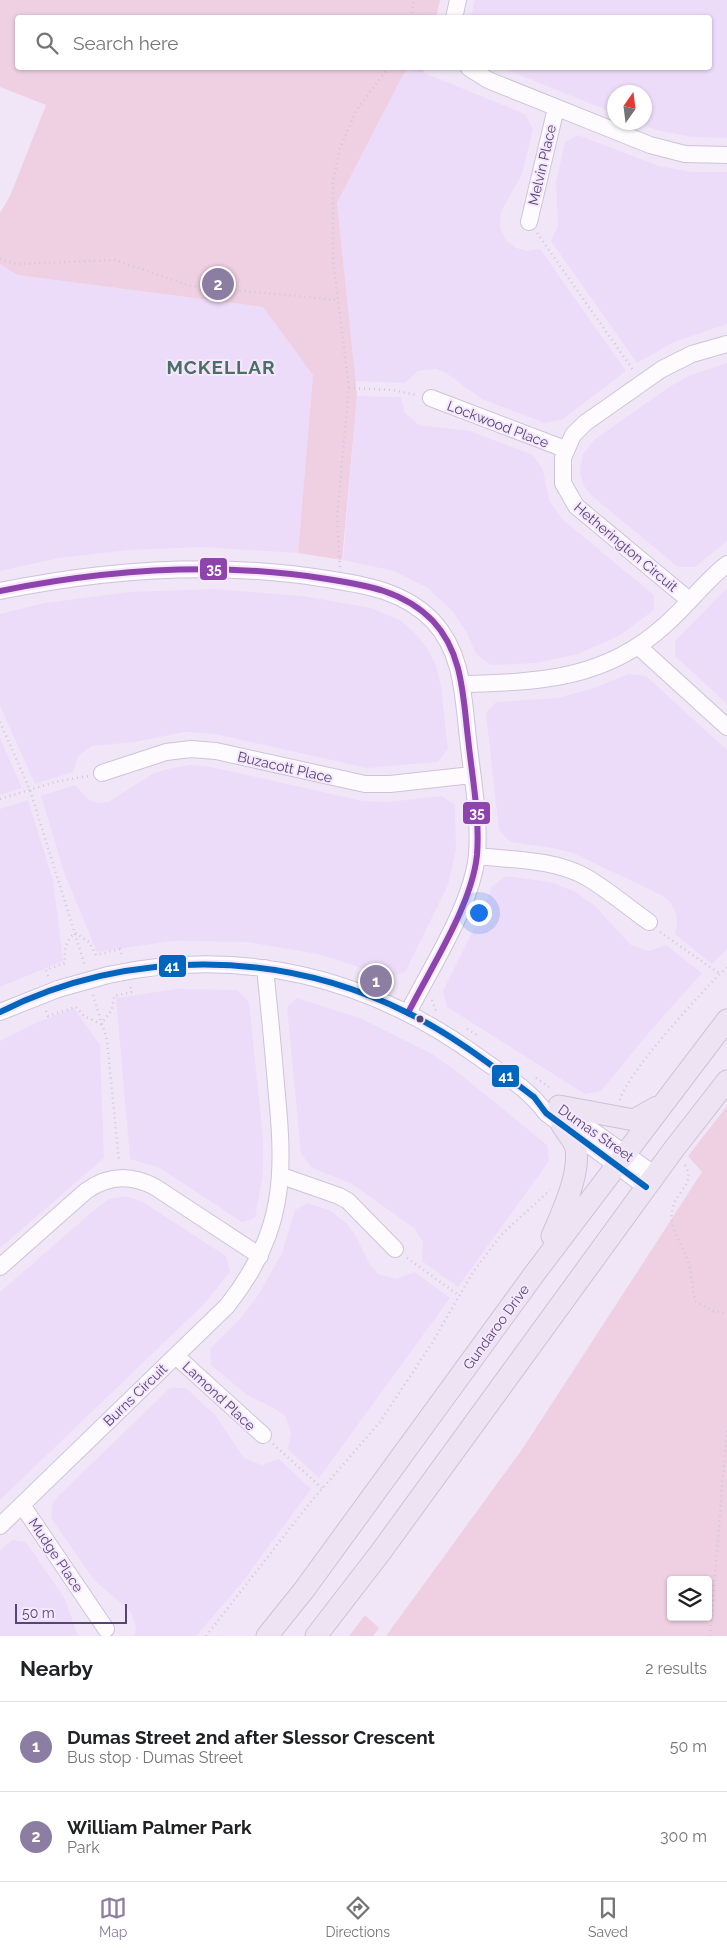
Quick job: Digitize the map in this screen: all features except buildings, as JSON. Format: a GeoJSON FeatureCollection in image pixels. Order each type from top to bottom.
{"type":"FeatureCollection","features":[{"type":"Feature","properties":{"kind":"main road","name":"Gundaroo Drive"},"geometry":{"type":"LineString","coordinates":[[267,1636],[304,1590],[535,1273],[727,1020]]}},
{"type":"Feature","properties":{"kind":"main road"},"geometry":{"type":"LineString","coordinates":[[316,1636],[380,1553],[651,1181],[727,1081]]}},
{"type":"Feature","properties":{"kind":"main road"},"geometry":{"type":"LineString","coordinates":[[560,1116],[634,1120],[662,1104]]}},
{"type":"Feature","properties":{"kind":"main road"},"geometry":{"type":"LineString","coordinates":[[535,1273],[565,1207],[575,1164],[576,1147],[560,1116]]}},
{"type":"Feature","properties":{"kind":"street"},"geometry":{"type":"LineString","coordinates":[[455,15],[458,0]]}},
{"type":"Feature","properties":{"kind":"street"},"geometry":{"type":"LineString","coordinates":[[472,70],[488,80],[650,146],[685,154],[727,155]]}},
{"type":"Feature","properties":{"kind":"street","name":"Melvin Place"},"geometry":{"type":"LineString","coordinates":[[529,222],[556,108]]}},
{"type":"Feature","properties":{"kind":"street","name":"Hetherington Circuit"},"geometry":{"type":"LineString","coordinates":[[689,600],[576,506],[563,484],[562,466],[565,449],[573,435],[585,423],[662,369],[692,354],[727,344]]}},
{"type":"Feature","properties":{"kind":"street","name":"Lockwood Place"},"geometry":{"type":"LineString","coordinates":[[431,398],[565,449]]}},
{"type":"Feature","properties":{"kind":"street","name":"Hetherington Circuit"},"geometry":{"type":"LineString","coordinates":[[462,684],[556,679],[607,663],[638,646],[665,625],[727,564]]}},
{"type":"Feature","properties":{"kind":"street"},"geometry":{"type":"LineString","coordinates":[[0,592],[90,575],[188,568],[285,573],[387,591],[412,603],[433,622],[450,644],[462,684],[478,829],[477,856],[466,898],[408,1013]]}},
{"type":"Feature","properties":{"kind":"street"},"geometry":{"type":"LineString","coordinates":[[638,646],[727,727]]}},
{"type":"Feature","properties":{"kind":"street","name":"Buzacott Place"},"geometry":{"type":"LineString","coordinates":[[102,773],[166,752],[191,748],[216,751],[365,784],[390,784],[472,775]]}},
{"type":"Feature","properties":{"kind":"street"},"geometry":{"type":"LineString","coordinates":[[477,856],[543,864],[569,870],[586,878],[649,922]]}},
{"type":"Feature","properties":{"kind":"street","name":"Dumas Street"},"geometry":{"type":"LineString","coordinates":[[0,1012],[53,983],[183,964],[265,968],[338,984],[408,1013],[471,1051],[534,1097],[546,1113],[560,1116],[651,1181]]}},
{"type":"Feature","properties":{"kind":"street","name":"Burns Circuit"},"geometry":{"type":"LineString","coordinates":[[0,1526],[227,1306],[250,1274],[260,1256],[272,1226],[282,1176],[282,1136],[265,968]]}},
{"type":"Feature","properties":{"kind":"street"},"geometry":{"type":"LineString","coordinates":[[282,1176],[348,1201],[395,1249]]}},
{"type":"Feature","properties":{"kind":"street"},"geometry":{"type":"LineString","coordinates":[[0,1268],[94,1186],[120,1178],[138,1179],[155,1187],[260,1256]]}},
{"type":"Feature","properties":{"kind":"street","name":"Lamond Place"},"geometry":{"type":"LineString","coordinates":[[176,1356],[263,1435]]}},
{"type":"Feature","properties":{"kind":"street","name":"Mudge Place"},"geometry":{"type":"LineString","coordinates":[[22,1505],[106,1629]]}},
{"type":"Feature","properties":{"kind":"path"},"geometry":{"type":"LineString","coordinates":[[411,15],[414,0]]}},
{"type":"Feature","properties":{"kind":"path"},"geometry":{"type":"LineString","coordinates":[[338,581],[340,570],[336,517],[349,388],[333,244],[334,181],[337,158],[356,111],[387,70]]}},
{"type":"Feature","properties":{"kind":"path"},"geometry":{"type":"LineString","coordinates":[[529,222],[642,383]]}},
{"type":"Feature","properties":{"kind":"path"},"geometry":{"type":"LineString","coordinates":[[0,259],[16,264],[115,260],[191,286],[338,300]]}},
{"type":"Feature","properties":{"kind":"path"},"geometry":{"type":"LineString","coordinates":[[349,388],[392,390],[431,398]]}},
{"type":"Feature","properties":{"kind":"path"},"geometry":{"type":"LineString","coordinates":[[0,722],[30,790],[87,971]]}},
{"type":"Feature","properties":{"kind":"path"},"geometry":{"type":"LineString","coordinates":[[0,799],[55,782],[102,773]]}},
{"type":"Feature","properties":{"kind":"path"},"geometry":{"type":"LineString","coordinates":[[649,922],[662,934],[720,974]]}},
{"type":"Feature","properties":{"kind":"path"},"geometry":{"type":"LineString","coordinates":[[75,933],[89,942],[96,955],[120,949],[123,958]]}},
{"type":"Feature","properties":{"kind":"path"},"geometry":{"type":"LineString","coordinates":[[53,983],[46,970],[65,963],[65,948],[70,937],[75,933]]}},
{"type":"Feature","properties":{"kind":"path"},"geometry":{"type":"LineString","coordinates":[[618,1108],[622,1091],[635,1071],[727,967]]}},
{"type":"Feature","properties":{"kind":"path"},"geometry":{"type":"LineString","coordinates":[[124,985],[137,983]]}},
{"type":"Feature","properties":{"kind":"path"},"geometry":{"type":"LineString","coordinates":[[101,1024],[112,1010],[114,996],[132,992],[130,984]]}},
{"type":"Feature","properties":{"kind":"path"},"geometry":{"type":"LineString","coordinates":[[92,988],[107,1040],[120,1178]]}},
{"type":"Feature","properties":{"kind":"path"},"geometry":{"type":"LineString","coordinates":[[45,1007],[48,1016],[76,1007],[84,1016],[101,1024]]}},
{"type":"Feature","properties":{"kind":"path"},"geometry":{"type":"LineString","coordinates":[[685,1165],[689,1181],[672,1207],[672,1230],[688,1260],[695,1301],[713,1311],[727,1313]]}},
{"type":"Feature","properties":{"kind":"path"},"geometry":{"type":"LineString","coordinates":[[206,1636],[323,1489],[380,1422],[460,1296],[473,1272],[501,1235],[542,1199],[553,1186]]}},
{"type":"Feature","properties":{"kind":"path"},"geometry":{"type":"LineString","coordinates":[[395,1249],[460,1296]]}},
{"type":"Feature","properties":{"kind":"path"},"geometry":{"type":"LineString","coordinates":[[710,1636],[727,1428]]}},
{"type":"Feature","properties":{"kind":"path"},"geometry":{"type":"LineString","coordinates":[[263,1435],[323,1489]]}},
{"type":"Feature","properties":{"kind":"shaded area"},"geometry":{"type":"Polygon","coordinates":[[[0,0],[440,0],[437,15],[15,15],[15,70],[408,70],[403,75],[337,203],[357,396],[342,560],[298,553],[313,375],[263,307],[17,275],[0,264],[0,213],[10,196],[46,105],[0,87],[0,0]]]}},
{"type":"Feature","properties":{"kind":"shaded area"},"geometry":{"type":"Polygon","coordinates":[[[475,0],[727,0],[727,138],[692,137],[652,128],[652,85],[607,85],[607,110],[507,70],[712,70],[712,15],[471,15],[475,0]]]}},
{"type":"Feature","properties":{"kind":"shaded area"},"geometry":{"type":"Polygon","coordinates":[[[408,70],[417,70],[525,114],[533,129],[522,174],[501,212],[500,228],[506,240],[516,248],[528,251],[540,249],[626,371],[563,419],[545,423],[482,399],[446,373],[436,369],[418,371],[405,383],[354,381],[337,203],[403,75],[408,70]]]}},
{"type":"Feature","properties":{"kind":"shaded area"},"geometry":{"type":"Polygon","coordinates":[[[408,70],[424,70],[423,72],[408,70]]]}},
{"type":"Feature","properties":{"kind":"shaded area"},"geometry":{"type":"Polygon","coordinates":[[[578,135],[659,166],[693,172],[727,172],[727,324],[674,342],[637,363],[551,241],[558,226],[556,182],[565,142],[578,135]]]}},
{"type":"Feature","properties":{"kind":"shaded area"},"geometry":{"type":"Polygon","coordinates":[[[0,264],[17,275],[263,307],[314,375],[298,553],[202,547],[129,550],[59,558],[0,571],[0,264]]]}},
{"type":"Feature","properties":{"kind":"shaded area"},"geometry":{"type":"Polygon","coordinates":[[[727,363],[727,541],[695,567],[678,567],[592,496],[584,486],[580,473],[583,454],[594,440],[669,387],[691,375],[727,363]]]}},
{"type":"Feature","properties":{"kind":"shaded area"},"geometry":{"type":"Polygon","coordinates":[[[357,396],[401,397],[405,413],[419,425],[470,431],[533,455],[543,470],[549,500],[562,519],[654,595],[654,610],[619,636],[578,654],[536,663],[491,665],[476,654],[467,633],[453,612],[428,588],[394,571],[343,560],[357,396]]]}},
{"type":"Feature","properties":{"kind":"shaded area"},"geometry":{"type":"Polygon","coordinates":[[[727,588],[727,704],[675,656],[675,641],[727,588]]]}},
{"type":"Feature","properties":{"kind":"shaded area"},"geometry":{"type":"Polygon","coordinates":[[[213,589],[303,596],[371,608],[400,620],[415,633],[427,648],[436,665],[441,687],[448,749],[438,762],[367,768],[215,734],[185,732],[135,742],[92,746],[78,756],[73,772],[35,784],[0,706],[0,614],[44,603],[129,592],[213,589]]]}},
{"type":"Feature","properties":{"kind":"shaded area"},"geometry":{"type":"Polygon","coordinates":[[[628,674],[646,676],[727,750],[727,949],[712,964],[675,934],[676,913],[671,903],[663,896],[573,853],[510,842],[499,830],[486,713],[496,702],[557,698],[594,688],[628,674]]]}},
{"type":"Feature","properties":{"kind":"shaded area"},"geometry":{"type":"Polygon","coordinates":[[[0,738],[22,788],[0,795],[0,738]]]}},
{"type":"Feature","properties":{"kind":"shaded area"},"geometry":{"type":"Polygon","coordinates":[[[191,765],[211,767],[363,801],[388,802],[442,796],[455,805],[456,849],[448,885],[405,972],[390,977],[318,954],[247,942],[172,941],[97,952],[65,875],[41,796],[75,785],[88,799],[97,803],[108,802],[154,773],[191,765]]]}},
{"type":"Feature","properties":{"kind":"shaded area"},"geometry":{"type":"Polygon","coordinates":[[[28,800],[53,880],[63,961],[0,987],[0,809],[28,800]]]}},
{"type":"Feature","properties":{"kind":"shaded area"},"geometry":{"type":"Polygon","coordinates":[[[506,876],[550,882],[576,892],[596,907],[631,945],[649,951],[666,945],[702,973],[652,1029],[601,1091],[585,1094],[447,1007],[443,991],[481,915],[492,886],[506,876]]]}},
{"type":"Feature","properties":{"kind":"shaded area"},"geometry":{"type":"Polygon","coordinates":[[[176,989],[237,990],[249,1002],[263,1137],[263,1173],[255,1218],[242,1222],[160,1168],[130,1159],[116,998],[176,989]]]}},
{"type":"Feature","properties":{"kind":"shaded area"},"geometry":{"type":"Polygon","coordinates":[[[297,998],[360,1018],[432,1054],[460,1074],[547,1145],[549,1161],[458,1287],[422,1261],[423,1242],[414,1228],[352,1184],[312,1168],[301,1154],[287,1007],[297,998]]]}},
{"type":"Feature","properties":{"kind":"shaded area"},"geometry":{"type":"Polygon","coordinates":[[[74,1008],[100,1045],[104,1158],[0,1248],[0,1041],[38,1022],[74,1008]]]}},
{"type":"Feature","properties":{"kind":"shaded area"},"geometry":{"type":"Polygon","coordinates":[[[727,1106],[727,1636],[386,1636],[523,1448],[702,1172],[688,1156],[727,1106]]]}},
{"type":"Feature","properties":{"kind":"shaded area"},"geometry":{"type":"Polygon","coordinates":[[[126,1196],[143,1202],[226,1256],[230,1272],[203,1305],[0,1500],[0,1292],[99,1206],[109,1199],[126,1196]]]}},
{"type":"Feature","properties":{"kind":"shaded area"},"geometry":{"type":"Polygon","coordinates":[[[308,1203],[331,1211],[346,1223],[354,1233],[370,1265],[378,1274],[397,1279],[415,1272],[450,1298],[319,1478],[288,1449],[291,1432],[285,1416],[247,1395],[211,1365],[210,1349],[239,1320],[259,1294],[282,1253],[295,1210],[308,1203]]]}},
{"type":"Feature","properties":{"kind":"shaded area"},"geometry":{"type":"Polygon","coordinates":[[[170,1388],[186,1388],[216,1416],[244,1458],[262,1465],[279,1459],[311,1489],[240,1585],[196,1636],[134,1636],[136,1628],[131,1612],[94,1580],[51,1518],[53,1501],[170,1388]]]}},
{"type":"Feature","properties":{"kind":"shaded area"},"geometry":{"type":"Polygon","coordinates":[[[12,1540],[26,1542],[65,1599],[78,1636],[0,1636],[0,1551],[12,1540]]]}},
{"type":"Feature","properties":{"kind":"shaded area"},"geometry":{"type":"Polygon","coordinates":[[[365,1615],[379,1628],[373,1636],[349,1636],[365,1615]]]}},
{"type":"Feature","properties":{"kind":"transit line","name":"35"},"geometry":{"type":"LineString","coordinates":[[0,591],[81,577],[122,573],[163,570],[245,570],[286,573],[370,587],[397,596],[410,603],[433,621],[450,647],[460,676],[477,811],[478,840],[474,874],[459,915],[408,1013]]}},
{"type":"Feature","properties":{"kind":"transit line","name":"41"},"geometry":{"type":"LineString","coordinates":[[0,1012],[49,991],[100,976],[152,967],[204,964],[257,968],[309,977],[359,992],[408,1013],[441,1031],[534,1097],[546,1113],[646,1187]]}},
{"type":"Feature","properties":{"kind":"place","name":"William Palmer Park"},"geometry":{"type":"Point","coordinates":[218,284]}},
{"type":"Feature","properties":{"kind":"place","name":"Dumas Street 2nd after Slessor Crescent"},"geometry":{"type":"Point","coordinates":[376,981]}},
{"type":"Feature","properties":{"kind":"district","name":"MCKELLAR"},"geometry":{"type":"Point","coordinates":[221,367]}}]}
